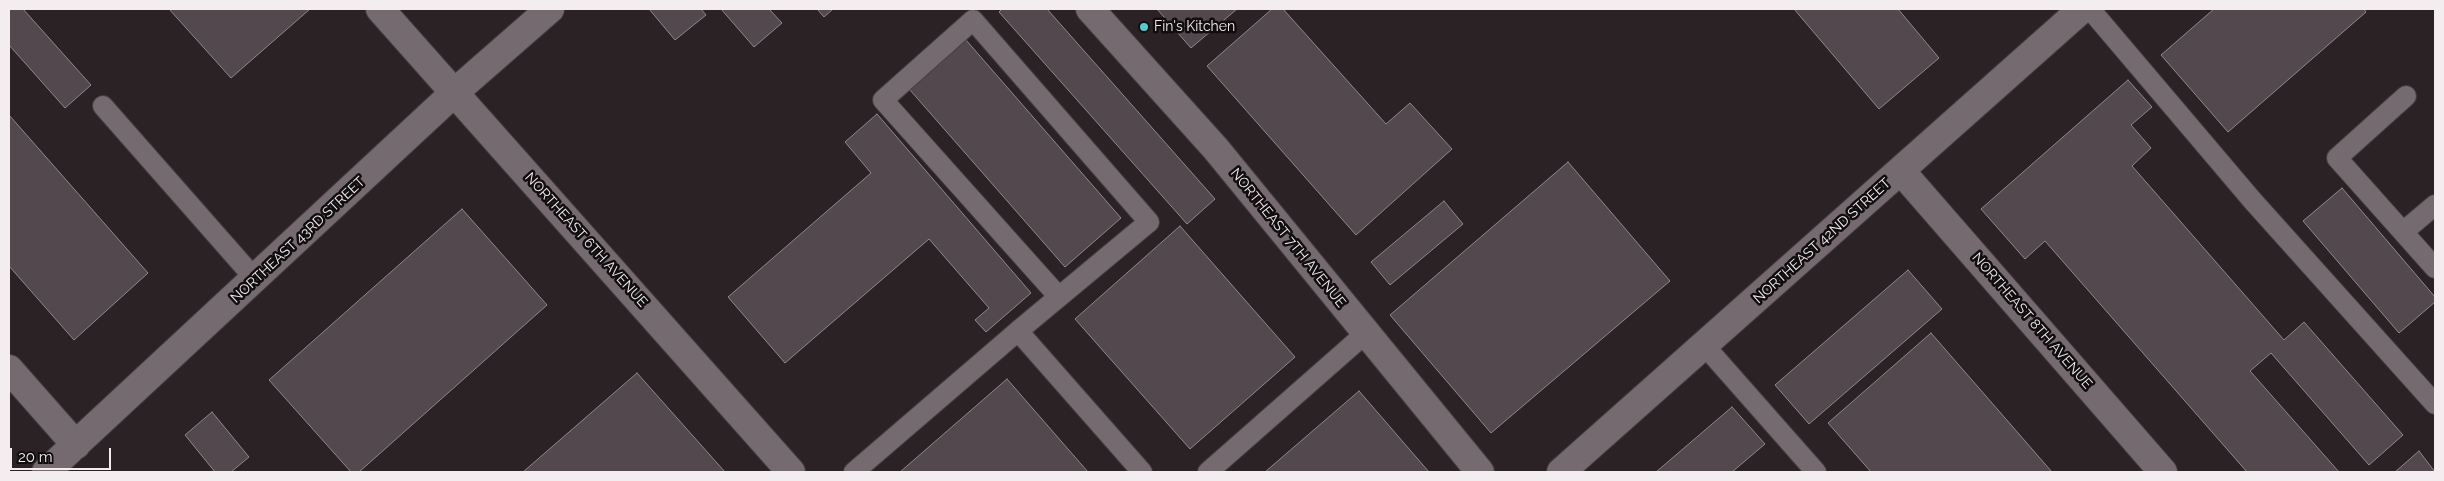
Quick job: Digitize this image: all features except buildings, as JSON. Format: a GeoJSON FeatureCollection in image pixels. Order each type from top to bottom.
{"type":"FeatureCollection","features":[{"type":"Feature","properties":{"kind":"street","name":"NORTHEAST 6TH AVENUE"},"geometry":{"type":"LineString","coordinates":[[380,9],[791,472]]}},
{"type":"Feature","properties":{"kind":"street","name":"NORTHEAST 43RD STREET"},"geometry":{"type":"LineString","coordinates":[[46,472],[256,280],[455,92],[550,9]]}},
{"type":"Feature","properties":{"kind":"street","name":"NORTHEAST 7TH AVENUE"},"geometry":{"type":"LineString","coordinates":[[1090,9],[1216,149],[1480,472]]}},
{"type":"Feature","properties":{"kind":"street","name":"NORTHEAST 42ND STREET"},"geometry":{"type":"LineString","coordinates":[[1561,472],[2082,9]]}},
{"type":"Feature","properties":{"kind":"street","name":"NORTHEAST 8TH AVENUE"},"geometry":{"type":"LineString","coordinates":[[1900,171],[2163,472]]}},
{"type":"Feature","properties":{"kind":"street"},"geometry":{"type":"LineString","coordinates":[[9,369],[76,445]]}},
{"type":"Feature","properties":{"kind":"lane"},"geometry":{"type":"LineString","coordinates":[[2090,9],[2252,200],[2435,404]]}},
{"type":"Feature","properties":{"kind":"lane"},"geometry":{"type":"LineString","coordinates":[[854,472],[1018,331],[1059,297],[1149,222],[973,20],[883,100],[1059,297]]}},
{"type":"Feature","properties":{"kind":"lane"},"geometry":{"type":"LineString","coordinates":[[2406,96],[2337,158],[2435,268]]}},
{"type":"Feature","properties":{"kind":"lane"},"geometry":{"type":"LineString","coordinates":[[103,106],[256,280]]}},
{"type":"Feature","properties":{"kind":"lane"},"geometry":{"type":"LineString","coordinates":[[2403,232],[2435,205]]}},
{"type":"Feature","properties":{"kind":"lane"},"geometry":{"type":"LineString","coordinates":[[1018,331],[1142,472]]}},
{"type":"Feature","properties":{"kind":"lane"},"geometry":{"type":"LineString","coordinates":[[1208,472],[1366,333]]}},
{"type":"Feature","properties":{"kind":"lane"},"geometry":{"type":"LineString","coordinates":[[1704,346],[1816,472]]}},
{"type":"Feature","properties":{"kind":"place","name":"Fin's Kitchen"},"geometry":{"type":"Point","coordinates":[1144,27]}}]}
